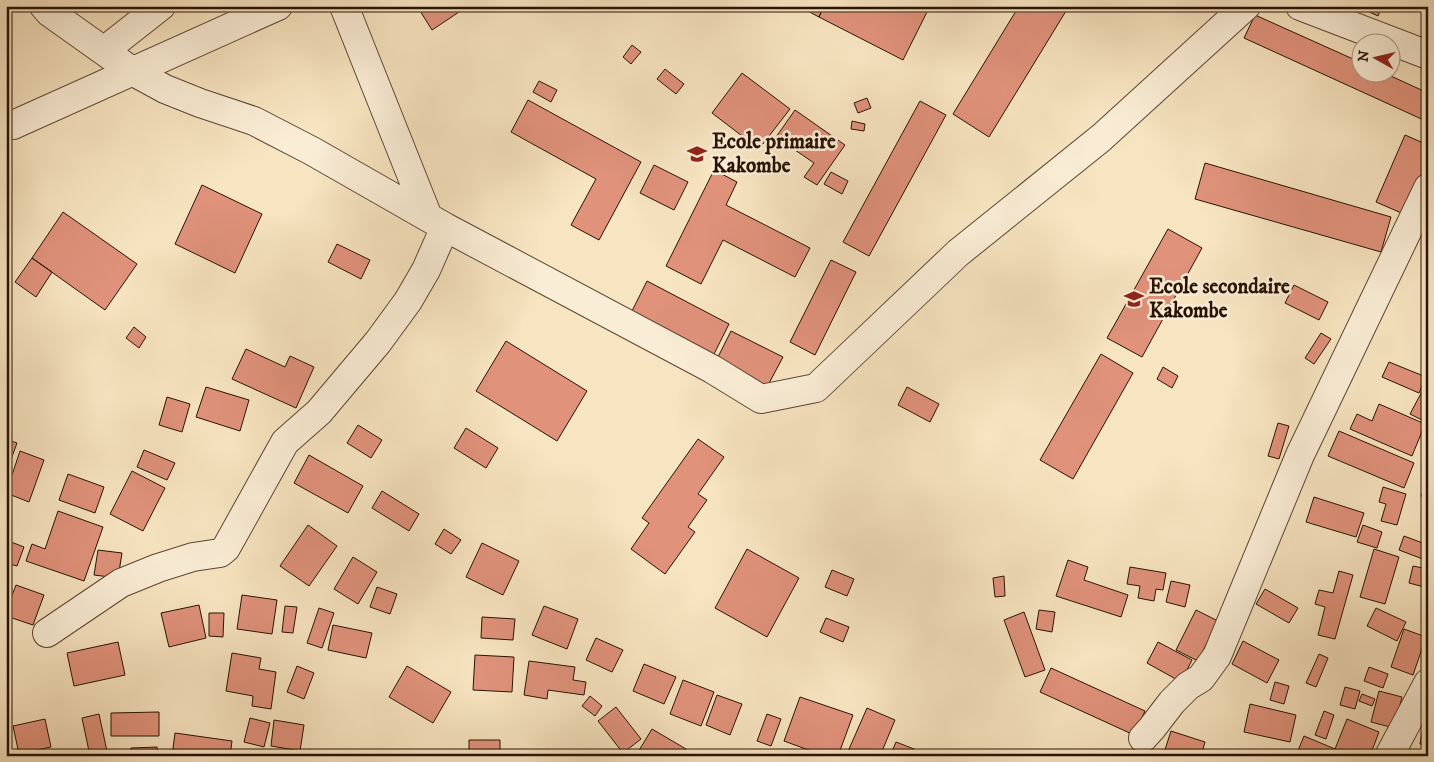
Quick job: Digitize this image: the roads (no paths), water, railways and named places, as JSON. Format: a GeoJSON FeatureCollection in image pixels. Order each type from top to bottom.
{"type":"FeatureCollection","features":[{"type":"Feature","properties":{"kind":"street"},"geometry":{"type":"LineString","coordinates":[[44,6],[49,12],[132,71],[164,89],[254,121],[312,151],[436,222],[712,369],[762,399],[816,388],[958,253],[1101,138],[1246,6]]}},
{"type":"Feature","properties":{"kind":"street"},"geometry":{"type":"LineString","coordinates":[[105,50],[161,6]]}},
{"type":"Feature","properties":{"kind":"street"},"geometry":{"type":"LineString","coordinates":[[6,125],[13,125],[278,6]]}},
{"type":"Feature","properties":{"kind":"street"},"geometry":{"type":"LineString","coordinates":[[47,633],[121,583],[158,568],[194,557],[220,553],[226,548],[285,442],[319,412],[378,342],[408,302],[426,270],[436,222],[344,6]]}},
{"type":"Feature","properties":{"kind":"street"},"geometry":{"type":"LineString","coordinates":[[1300,6],[1428,55]]}},
{"type":"Feature","properties":{"kind":"street"},"geometry":{"type":"LineString","coordinates":[[1143,738],[1172,702],[1188,686],[1204,674],[1217,656],[1300,455],[1428,188]]}},
{"type":"Feature","properties":{"kind":"street"},"geometry":{"type":"LineString","coordinates":[[1389,756],[1428,683]]}},
{"type":"Feature","properties":{"kind":"place","name":"Ecole primaire Kakombe"},"geometry":{"type":"Point","coordinates":[697,154]}},
{"type":"Feature","properties":{"kind":"place","name":"Ecole secondaire Kakombe"},"geometry":{"type":"Point","coordinates":[1134,299]}}]}
